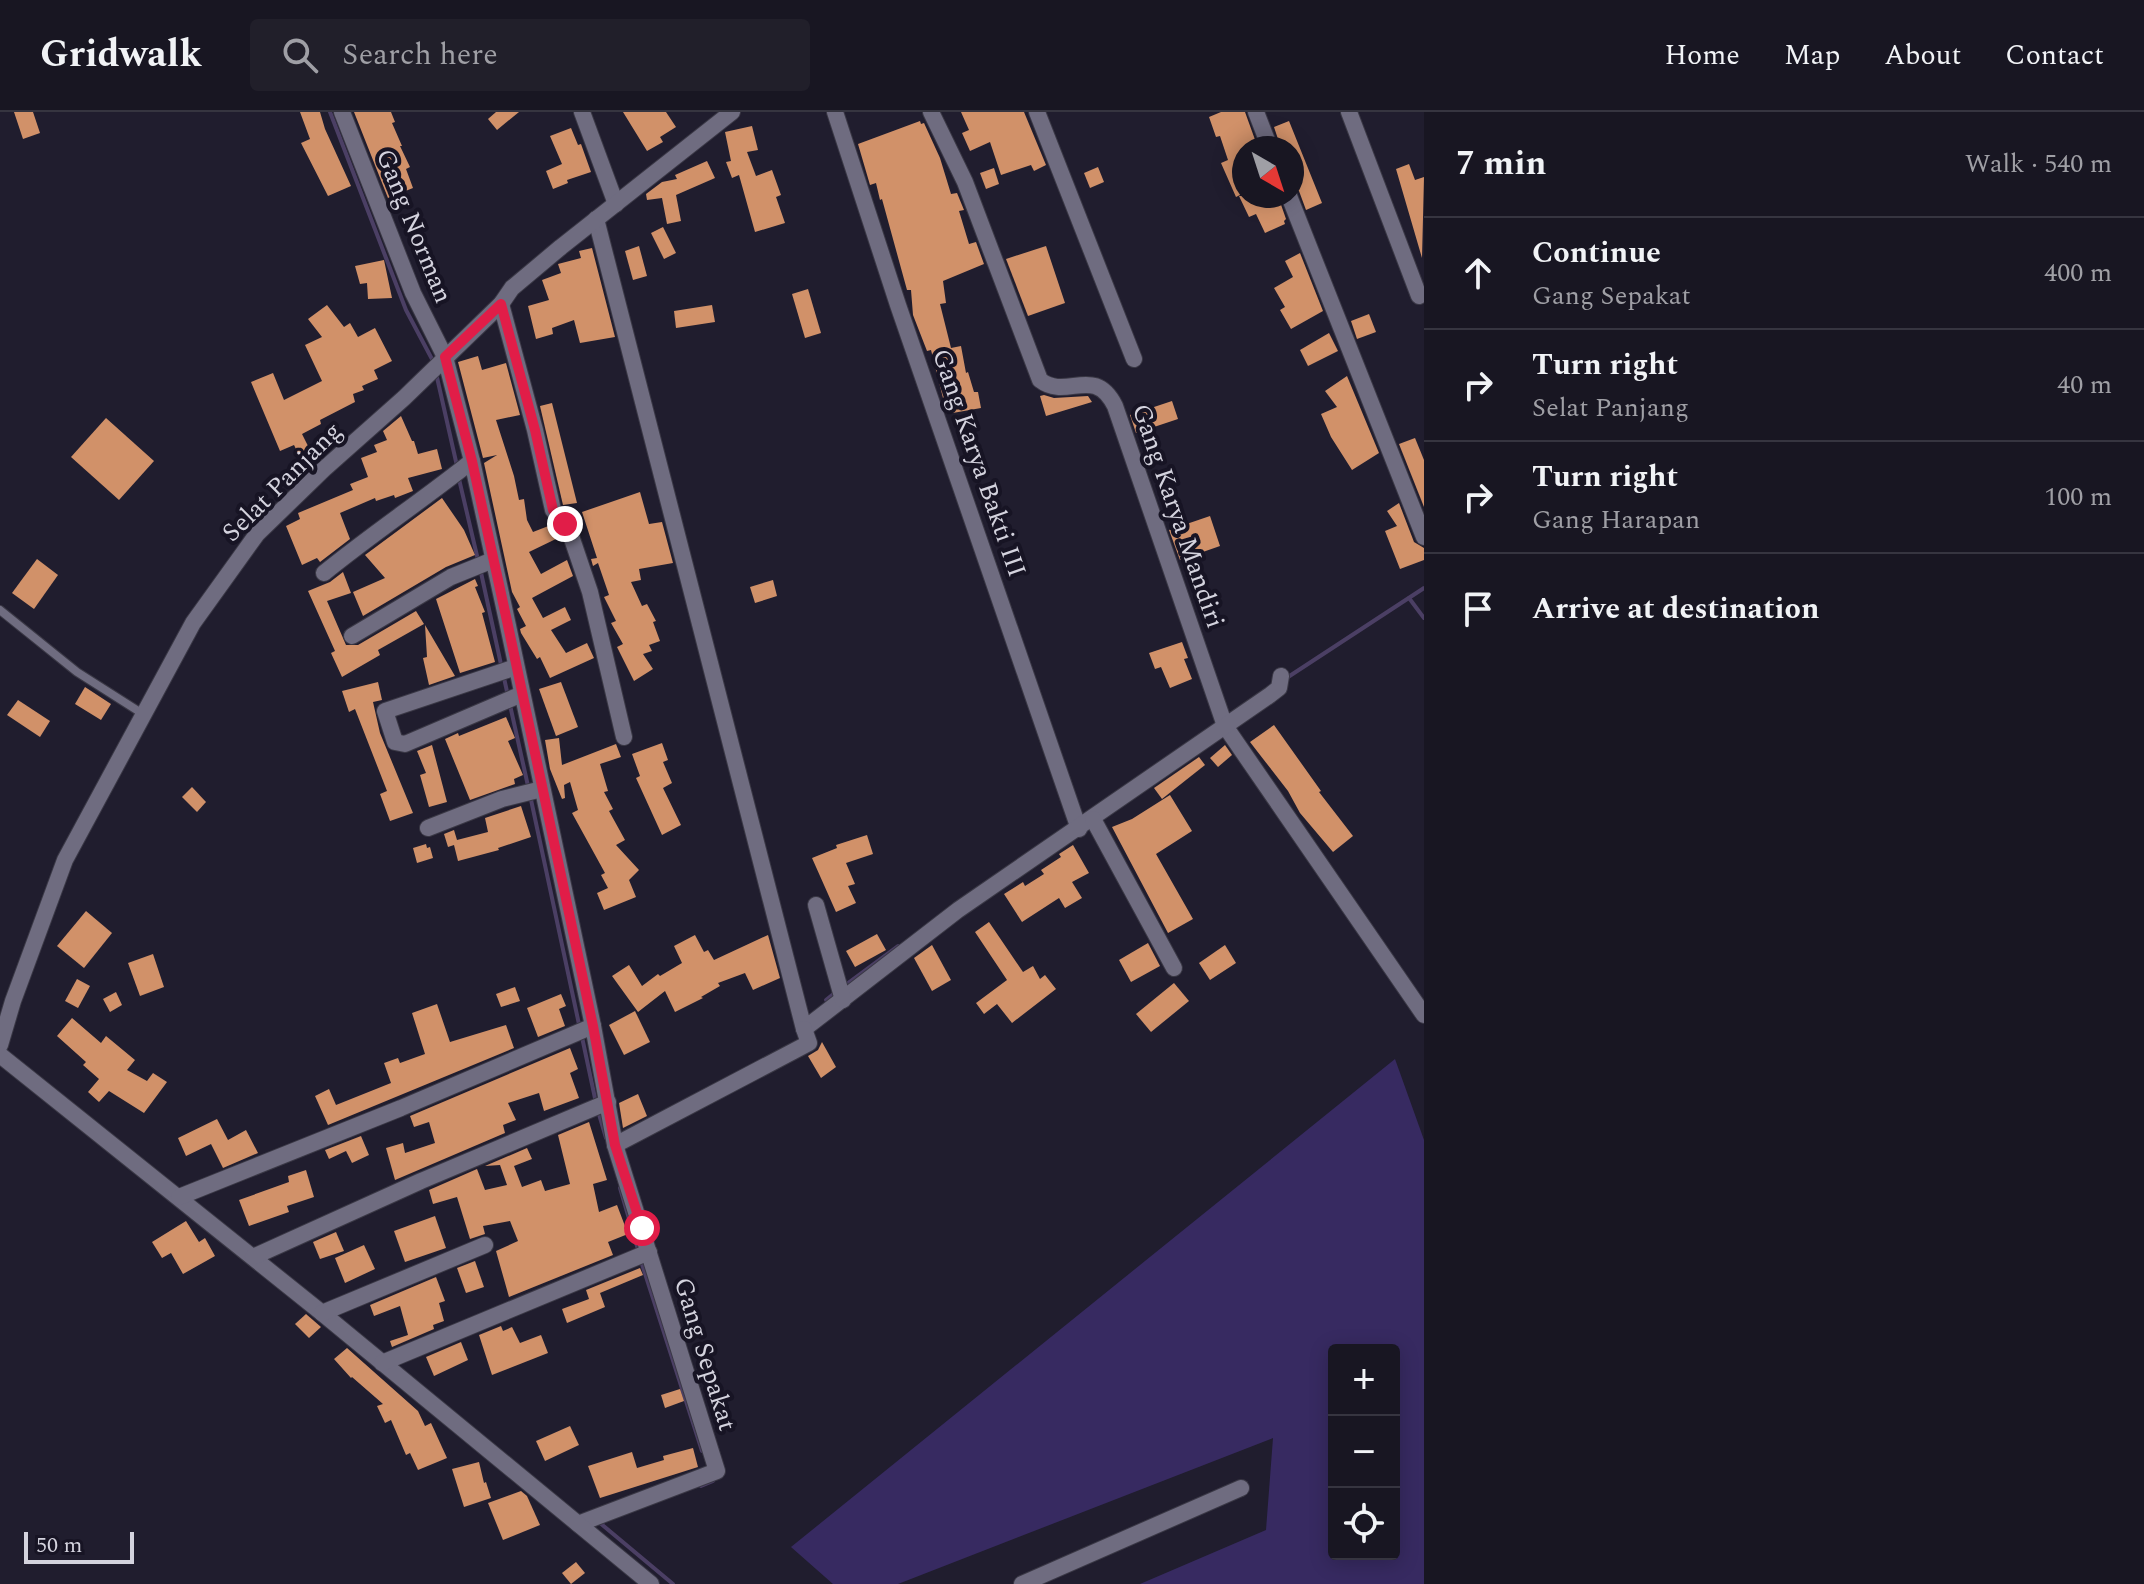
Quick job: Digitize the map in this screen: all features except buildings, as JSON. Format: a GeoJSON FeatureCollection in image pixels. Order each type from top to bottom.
{"type":"FeatureCollection","features":[{"type":"Feature","properties":{"kind":"street","name":"Gang Norman"},"geometry":{"type":"LineString","coordinates":[[342,112],[413,293],[443,358]]}},
{"type":"Feature","properties":{"kind":"street"},"geometry":{"type":"LineString","coordinates":[[582,112],[616,204]]}},
{"type":"Feature","properties":{"kind":"street","name":"Selat Panjang"},"geometry":{"type":"LineString","coordinates":[[0,1045],[65,860],[193,623],[257,534],[404,398],[501,304],[512,288],[732,112]]}},
{"type":"Feature","properties":{"kind":"street","name":"Gang Karya Bakti III"},"geometry":{"type":"LineString","coordinates":[[835,112],[898,305],[1081,822],[1174,968]]}},
{"type":"Feature","properties":{"kind":"street","name":"Gang Karya Mandiri"},"geometry":{"type":"LineString","coordinates":[[931,112],[965,182],[1040,380],[1056,388],[1088,383],[1104,391],[1115,406],[1225,726],[1424,1015]]}},
{"type":"Feature","properties":{"kind":"street"},"geometry":{"type":"LineString","coordinates":[[1037,112],[1134,359]]}},
{"type":"Feature","properties":{"kind":"street"},"geometry":{"type":"LineString","coordinates":[[1256,112],[1265,136]]}},
{"type":"Feature","properties":{"kind":"street"},"geometry":{"type":"LineString","coordinates":[[1349,112],[1419,296]]}},
{"type":"Feature","properties":{"kind":"street"},"geometry":{"type":"LineString","coordinates":[[1294,208],[1424,537]]}},
{"type":"Feature","properties":{"kind":"street"},"geometry":{"type":"LineString","coordinates":[[596,219],[809,1043],[615,1145]]}},
{"type":"Feature","properties":{"kind":"street"},"geometry":{"type":"LineString","coordinates":[[501,304],[553,510],[569,530],[590,592],[624,737]]}},
{"type":"Feature","properties":{"kind":"street","name":"Gang Sepakat"},"geometry":{"type":"LineString","coordinates":[[443,358],[463,469],[532,790],[590,1027],[601,1104],[615,1145],[643,1255],[717,1471],[578,1524]]}},
{"type":"Feature","properties":{"kind":"street"},"geometry":{"type":"LineString","coordinates":[[324,573],[397,515],[463,469]]}},
{"type":"Feature","properties":{"kind":"street"},"geometry":{"type":"LineString","coordinates":[[352,636],[400,606],[484,563]]}},
{"type":"Feature","properties":{"kind":"street"},"geometry":{"type":"LineString","coordinates":[[506,671],[385,711],[395,742],[405,744],[513,698]]}},
{"type":"Feature","properties":{"kind":"street"},"geometry":{"type":"LineString","coordinates":[[804,1029],[842,992],[1081,822],[1275,692],[1281,676]]}},
{"type":"Feature","properties":{"kind":"street"},"geometry":{"type":"LineString","coordinates":[[428,828],[532,790]]}},
{"type":"Feature","properties":{"kind":"street"},"geometry":{"type":"LineString","coordinates":[[816,905],[842,992]]}},
{"type":"Feature","properties":{"kind":"street"},"geometry":{"type":"LineString","coordinates":[[179,1197],[401,1108],[590,1027]]}},
{"type":"Feature","properties":{"kind":"street"},"geometry":{"type":"LineString","coordinates":[[0,1055],[322,1313],[651,1584]]}},
{"type":"Feature","properties":{"kind":"street"},"geometry":{"type":"LineString","coordinates":[[253,1257],[601,1104]]}},
{"type":"Feature","properties":{"kind":"street"},"geometry":{"type":"LineString","coordinates":[[322,1313],[485,1245]]}},
{"type":"Feature","properties":{"kind":"street"},"geometry":{"type":"LineString","coordinates":[[382,1363],[643,1255]]}},
{"type":"Feature","properties":{"kind":"street"},"geometry":{"type":"LineString","coordinates":[[1022,1584],[1241,1488]]}},
{"type":"Feature","properties":{"kind":"lane"},"geometry":{"type":"LineString","coordinates":[[0,610],[64,663],[143,714]]}},
{"type":"Feature","properties":{"kind":"shaded area"},"geometry":{"type":"Polygon","coordinates":[[[1395,1059],[1424,1140],[1424,1584],[1140,1584],[1266,1530],[1273,1438],[898,1584],[833,1584],[791,1547],[1395,1059]]]}},
{"type":"Feature","properties":{"kind":"waterway"},"geometry":{"type":"LineString","coordinates":[[330,112],[406,310],[433,361]]}},
{"type":"Feature","properties":{"kind":"waterway"},"geometry":{"type":"LineString","coordinates":[[436,373],[457,466]]}},
{"type":"Feature","properties":{"kind":"waterway"},"geometry":{"type":"LineString","coordinates":[[459,479],[478,560]]}},
{"type":"Feature","properties":{"kind":"waterway"},"geometry":{"type":"LineString","coordinates":[[480,568],[502,669]]}},
{"type":"Feature","properties":{"kind":"waterway"},"geometry":{"type":"LineString","coordinates":[[1285,679],[1424,588]]}},
{"type":"Feature","properties":{"kind":"waterway"},"geometry":{"type":"LineString","coordinates":[[1409,598],[1424,618]]}},
{"type":"Feature","properties":{"kind":"waterway"},"geometry":{"type":"LineString","coordinates":[[504,678],[508,696]]}},
{"type":"Feature","properties":{"kind":"waterway"},"geometry":{"type":"LineString","coordinates":[[510,705],[528,786]]}},
{"type":"Feature","properties":{"kind":"waterway"},"geometry":{"type":"LineString","coordinates":[[530,795],[580,1029]]}},
{"type":"Feature","properties":{"kind":"waterway"},"geometry":{"type":"LineString","coordinates":[[844,986],[898,946]]}},
{"type":"Feature","properties":{"kind":"waterway"},"geometry":{"type":"LineString","coordinates":[[826,1000],[837,991]]}},
{"type":"Feature","properties":{"kind":"waterway"},"geometry":{"type":"LineString","coordinates":[[582,1037],[596,1103]]}},
{"type":"Feature","properties":{"kind":"waterway"},"geometry":{"type":"LineString","coordinates":[[598,1111],[606,1138]]}},
{"type":"Feature","properties":{"kind":"waterway"},"geometry":{"type":"LineString","coordinates":[[620,1188],[639,1253]]}},
{"type":"Feature","properties":{"kind":"waterway"},"geometry":{"type":"LineString","coordinates":[[641,1261],[702,1451]]}},
{"type":"Feature","properties":{"kind":"waterway"},"geometry":{"type":"LineString","coordinates":[[701,1486],[713,1481]]}},
{"type":"Feature","properties":{"kind":"waterway"},"geometry":{"type":"LineString","coordinates":[[603,1522],[600,1523],[673,1584]]}},
{"type":"Feature","properties":{"kind":"route"},"geometry":{"type":"LineString","coordinates":[[565,524],[553,510],[501,304],[445,357],[472,461],[507,621],[593,1026],[615,1145],[642,1228]]}}]}
